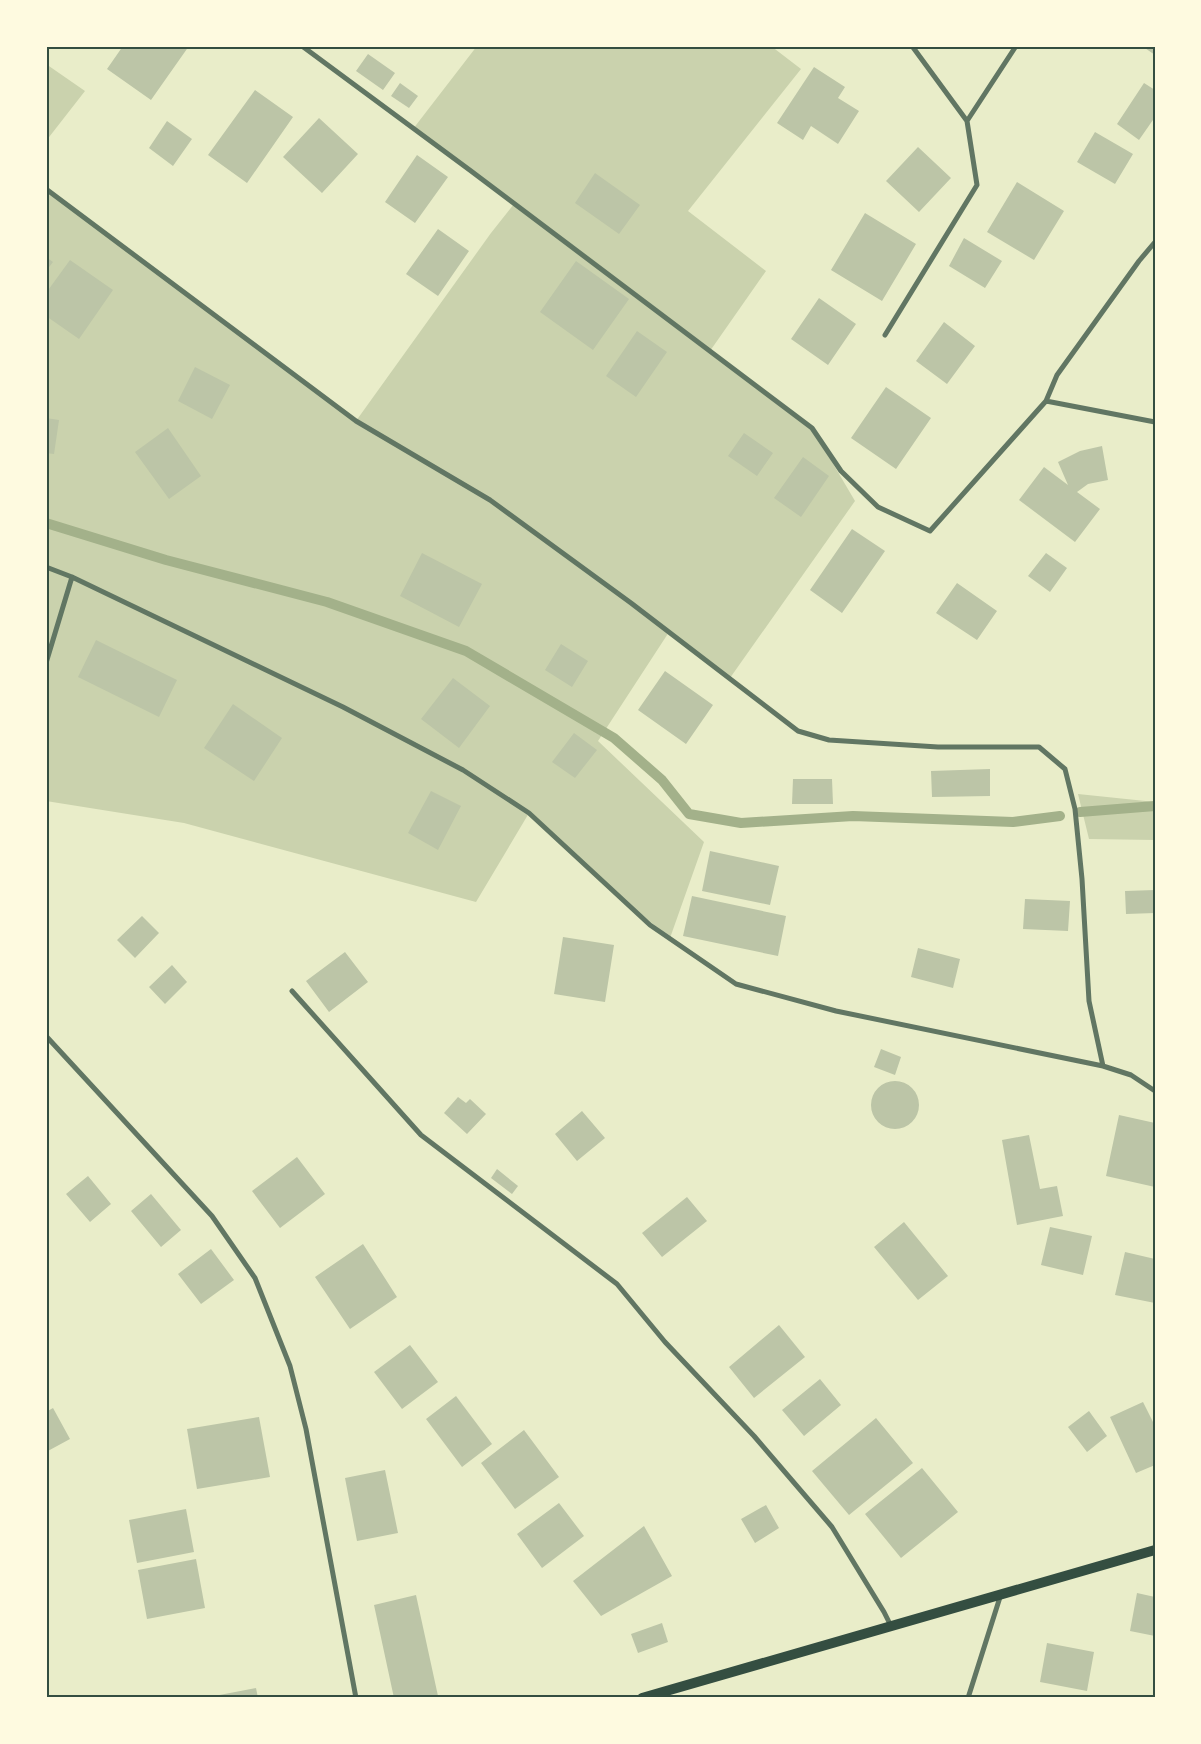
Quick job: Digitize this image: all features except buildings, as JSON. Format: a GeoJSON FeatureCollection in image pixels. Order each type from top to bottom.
{"type":"FeatureCollection","features":[{"type":"Feature","properties":{"kind":"main road"},"geometry":{"type":"LineString","coordinates":[[642,1698],[1155,1550]]}},
{"type":"Feature","properties":{"kind":"street"},"geometry":{"type":"LineString","coordinates":[[302,46],[812,428],[842,471],[878,507],[930,531],[1046,401],[1057,375],[1139,261],[1155,242]]}},
{"type":"Feature","properties":{"kind":"street"},"geometry":{"type":"LineString","coordinates":[[885,336],[977,185],[967,121],[912,46]]}},
{"type":"Feature","properties":{"kind":"street"},"geometry":{"type":"LineString","coordinates":[[967,121],[1016,46]]}},
{"type":"Feature","properties":{"kind":"street"},"geometry":{"type":"LineString","coordinates":[[46,189],[356,421],[490,500],[631,603],[798,731],[829,740],[938,747],[1039,747],[1065,769],[1075,809],[1082,879],[1089,1001],[1103,1066]]}},
{"type":"Feature","properties":{"kind":"street"},"geometry":{"type":"LineString","coordinates":[[1046,401],[1155,422]]}},
{"type":"Feature","properties":{"kind":"street"},"geometry":{"type":"LineString","coordinates":[[46,567],[72,577],[343,707],[463,770],[529,813],[650,925],[736,984],[836,1011],[1103,1066],[1131,1075],[1155,1091]]}},
{"type":"Feature","properties":{"kind":"street"},"geometry":{"type":"LineString","coordinates":[[46,664],[72,577]]}},
{"type":"Feature","properties":{"kind":"street"},"geometry":{"type":"LineString","coordinates":[[292,991],[421,1135],[617,1284],[665,1342],[754,1436],[832,1527],[891,1626]]}},
{"type":"Feature","properties":{"kind":"street"},"geometry":{"type":"LineString","coordinates":[[46,1036],[212,1216],[255,1278],[290,1366],[306,1429],[356,1698]]}},
{"type":"Feature","properties":{"kind":"street"},"geometry":{"type":"LineString","coordinates":[[968,1698],[1001,1594]]}},
{"type":"Feature","properties":{"kind":"green space"},"geometry":{"type":"Polygon","coordinates":[[[477,46],[771,46],[801,69],[688,211],[766,271],[710,351],[812,428],[855,501],[730,678],[669,632],[598,741],[704,842],[670,938],[618,895],[529,813],[476,902],[184,823],[46,801],[46,189],[356,421],[491,233],[514,204],[413,129],[477,46]]]}},
{"type":"Feature","properties":{"kind":"green space"},"geometry":{"type":"Polygon","coordinates":[[[46,64],[85,91],[46,141],[46,64]]]}},
{"type":"Feature","properties":{"kind":"green space"},"geometry":{"type":"Polygon","coordinates":[[[1078,794],[1155,802],[1155,840],[1089,839],[1078,794]]]}},
{"type":"Feature","properties":{"kind":"waterway"},"geometry":{"type":"LineString","coordinates":[[46,523],[166,560],[327,602],[466,651],[614,738],[662,780],[689,814],[741,823],[853,816],[1013,822],[1060,816]]}},
{"type":"Feature","properties":{"kind":"waterway"},"geometry":{"type":"LineString","coordinates":[[1080,812],[1155,806]]}}]}
